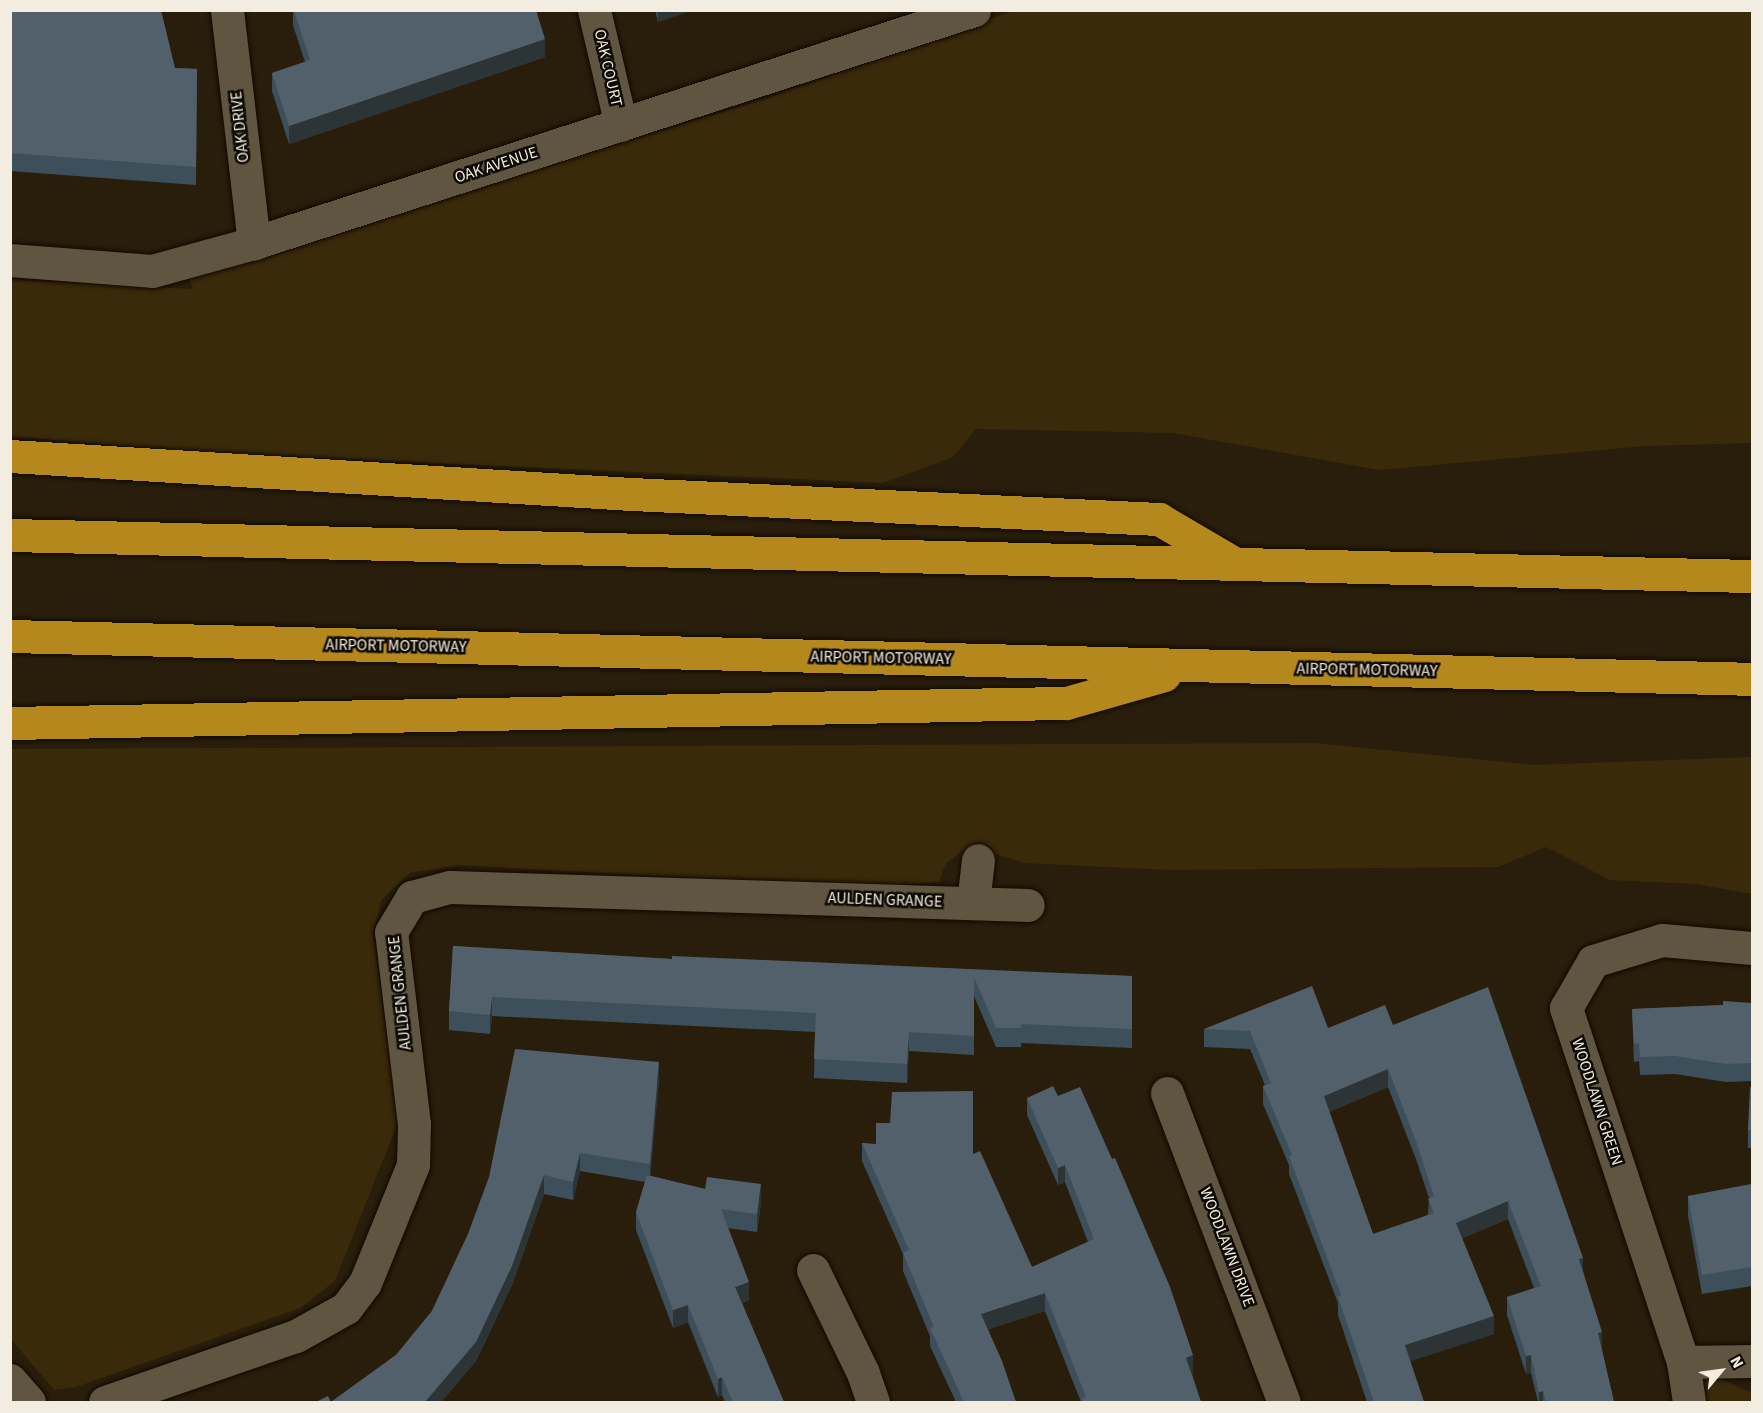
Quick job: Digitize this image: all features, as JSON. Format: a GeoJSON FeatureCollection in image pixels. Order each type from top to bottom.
{"type":"FeatureCollection","features":[{"type":"Feature","properties":{"kind":"highway"},"geometry":{"type":"LineString","coordinates":[[10,456],[632,494],[1159,519],[1237,565]]}},
{"type":"Feature","properties":{"kind":"highway"},"geometry":{"type":"LineString","coordinates":[[10,535],[1752,576]]}},
{"type":"Feature","properties":{"kind":"highway","name":"AIRPORT MOTORWAY"},"geometry":{"type":"LineString","coordinates":[[10,636],[1752,679]]}},
{"type":"Feature","properties":{"kind":"highway"},"geometry":{"type":"LineString","coordinates":[[10,723],[1066,703],[1198,666]]}},
{"type":"Feature","properties":{"kind":"street","name":"OAK DRIVE"},"geometry":{"type":"LineString","coordinates":[[227,10],[254,243]]}},
{"type":"Feature","properties":{"kind":"street","name":"OAK COURT"},"geometry":{"type":"LineString","coordinates":[[594,10],[621,125]]}},
{"type":"Feature","properties":{"kind":"street","name":"OAK AVENUE"},"geometry":{"type":"LineString","coordinates":[[10,260],[152,271],[254,243],[974,10]]}},
{"type":"Feature","properties":{"kind":"street"},"geometry":{"type":"LineString","coordinates":[[973,903],[978,860]]}},
{"type":"Feature","properties":{"kind":"street","name":"AULDEN GRANGE"},"geometry":{"type":"LineString","coordinates":[[105,1402],[296,1336],[346,1308],[365,1283],[413,1164],[414,1124],[391,932],[412,897],[450,888],[1028,905]]}},
{"type":"Feature","properties":{"kind":"street","name":"WOODLAWN GREEN"},"geometry":{"type":"LineString","coordinates":[[1689,1402],[1683,1362],[1566,1008],[1593,961],[1662,940],[1752,948]]}},
{"type":"Feature","properties":{"kind":"street","name":"WOODLAWN DRIVE"},"geometry":{"type":"LineString","coordinates":[[1167,1093],[1284,1402]]}},
{"type":"Feature","properties":{"kind":"street"},"geometry":{"type":"LineString","coordinates":[[813,1270],[863,1373],[873,1402]]}},
{"type":"Feature","properties":{"kind":"street"},"geometry":{"type":"LineString","coordinates":[[1683,1362],[1752,1360]]}},
{"type":"Feature","properties":{"kind":"shaded area"},"geometry":{"type":"Polygon","coordinates":[[[1013,11],[1752,11],[1752,443],[1645,446],[1379,470],[1173,433],[976,429],[953,457],[883,483],[186,452],[11,436],[11,280],[193,289],[187,274],[759,101],[1013,11]]]}},
{"type":"Feature","properties":{"kind":"shaded area"},"geometry":{"type":"Polygon","coordinates":[[[1314,743],[1533,765],[1752,757],[1752,894],[1696,884],[1610,880],[1546,847],[1498,867],[1170,870],[1025,863],[970,846],[946,863],[939,882],[861,887],[459,865],[410,873],[382,899],[373,933],[398,1122],[335,1281],[300,1308],[76,1387],[54,1390],[11,1339],[10,749],[1314,743]]]}},
{"type":"Feature","properties":{"kind":"shaded area"},"geometry":{"type":"Polygon","coordinates":[[[1683,1362],[1752,1393],[1752,1402],[1689,1402],[1683,1362]]]}},
{"type":"Feature","properties":{"kind":"building"},"geometry":{"type":"Polygon","coordinates":[[[10,10],[161,10],[175,68],[197,69],[196,167],[10,153],[10,10]]]}},
{"type":"Feature","properties":{"kind":"building"},"geometry":{"type":"Polygon","coordinates":[[[294,10],[536,10],[545,39],[289,126],[272,73],[310,60],[294,10]]]}},
{"type":"Feature","properties":{"kind":"building"},"geometry":{"type":"Polygon","coordinates":[[[453,946],[672,959],[672,956],[1132,976],[1132,1029],[1021,1024],[1021,1028],[996,1028],[974,977],[974,1036],[909,1032],[907,1064],[814,1059],[816,1013],[492,997],[490,1015],[449,1011],[453,946]]]}},
{"type":"Feature","properties":{"kind":"building"},"geometry":{"type":"Polygon","coordinates":[[[1312,986],[1328,1028],[1385,1005],[1393,1025],[1488,987],[1583,1258],[1579,1259],[1602,1332],[1598,1333],[1614,1402],[1546,1402],[1543,1391],[1539,1392],[1531,1355],[1526,1356],[1507,1297],[1541,1286],[1508,1201],[1456,1223],[1494,1316],[1405,1345],[1424,1402],[1374,1402],[1338,1297],[1341,1295],[1289,1156],[1292,1155],[1263,1086],[1271,1083],[1250,1031],[1204,1029],[1312,986]],[[1388,1069],[1324,1096],[1373,1234],[1434,1213],[1428,1199],[1434,1196],[1416,1141],[1388,1069]]]}},
{"type":"Feature","properties":{"kind":"building"},"geometry":{"type":"Polygon","coordinates":[[[1723,1001],[1752,1003],[1752,1063],[1726,1064],[1675,1056],[1640,1057],[1639,1043],[1634,1044],[1632,1009],[1723,1005],[1723,1001]]]}},
{"type":"Feature","properties":{"kind":"building"},"geometry":{"type":"Polygon","coordinates":[[[515,1049],[659,1062],[650,1164],[580,1153],[573,1182],[544,1175],[512,1266],[476,1342],[425,1402],[331,1402],[396,1355],[432,1311],[468,1234],[489,1177],[515,1049]]]}},
{"type":"Feature","properties":{"kind":"building"},"geometry":{"type":"Polygon","coordinates":[[[1053,1086],[1058,1096],[1080,1087],[1112,1159],[1115,1158],[1170,1287],[1193,1355],[1186,1358],[1201,1402],[1083,1402],[1082,1398],[1086,1397],[1045,1293],[981,1314],[1002,1361],[1016,1402],[964,1402],[930,1328],[934,1327],[903,1253],[909,1250],[862,1143],[876,1144],[876,1123],[890,1123],[892,1092],[973,1091],[973,1154],[980,1151],[1032,1267],[1094,1239],[1065,1165],[1058,1168],[1027,1098],[1053,1086]]]}},
{"type":"Feature","properties":{"kind":"building"},"geometry":{"type":"Polygon","coordinates":[[[1750,1087],[1752,1087],[1752,1130],[1748,1130],[1750,1087]]]}},
{"type":"Feature","properties":{"kind":"building"},"geometry":{"type":"Polygon","coordinates":[[[647,1175],[705,1189],[707,1177],[761,1184],[757,1214],[721,1209],[749,1282],[735,1287],[784,1402],[733,1402],[722,1377],[718,1379],[688,1305],[673,1310],[636,1212],[647,1175]]]}},
{"type":"Feature","properties":{"kind":"building"},"geometry":{"type":"Polygon","coordinates":[[[1752,1184],[1752,1267],[1702,1275],[1688,1196],[1752,1184]]]}},
{"type":"Feature","properties":{"kind":"building"},"geometry":{"type":"Polygon","coordinates":[[[328,1396],[331,1402],[316,1402],[328,1396]]]}}]}
